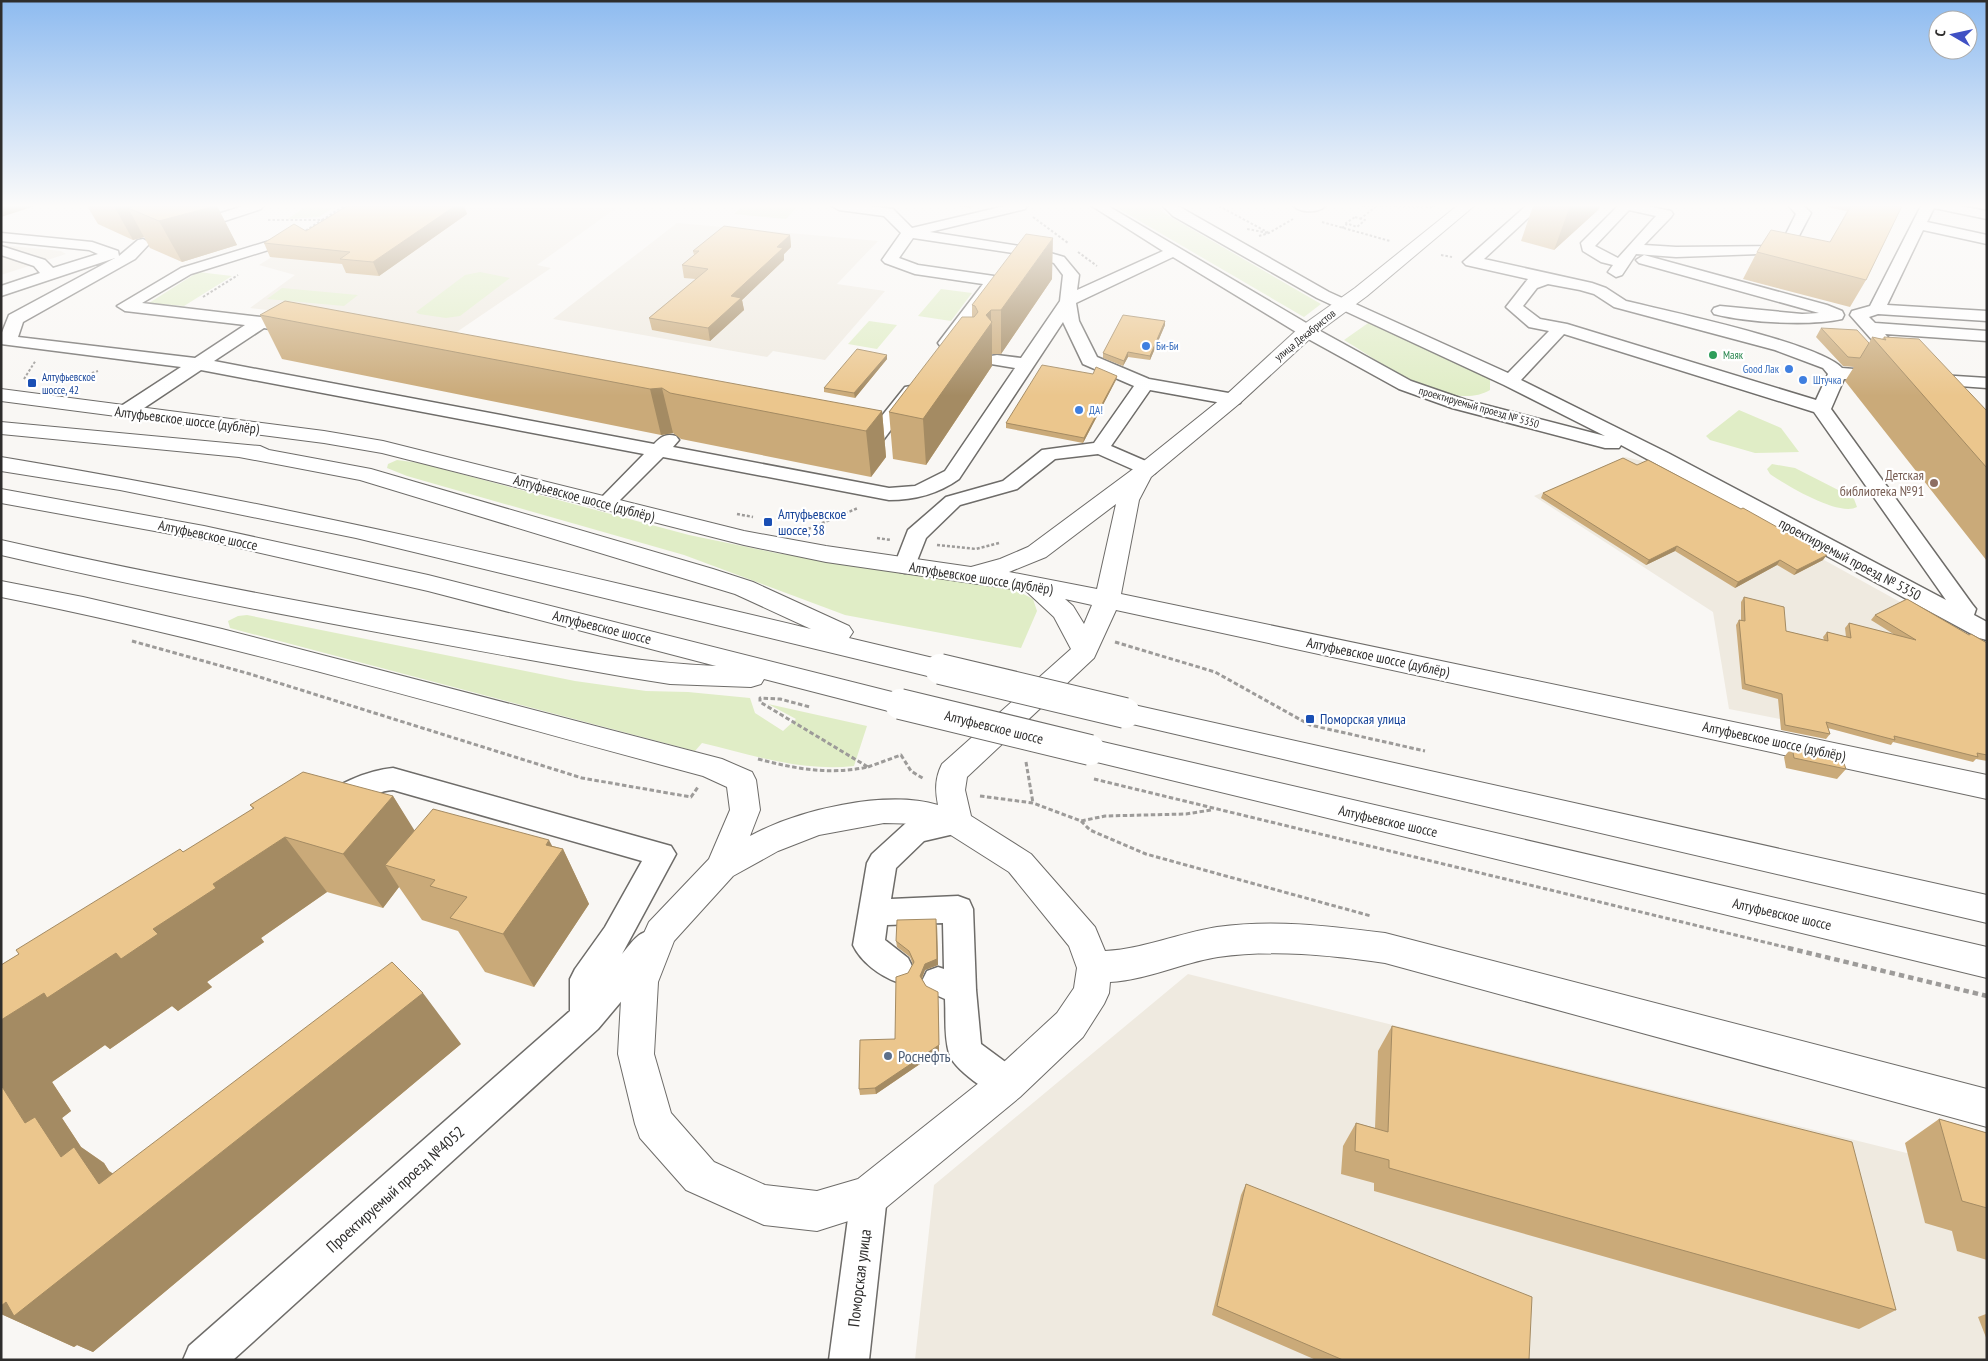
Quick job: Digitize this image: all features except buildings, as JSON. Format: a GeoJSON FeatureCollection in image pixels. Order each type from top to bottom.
{"type":"FeatureCollection","features":[{"type":"Feature","properties":{"kind":"main road","name":"улица Декабристов"},"geometry":{"type":"LineString","coordinates":[[949,572],[994,568],[1023,559],[1049,543],[1148,469],[1233,399],[1307,331],[1345,304],[1388,270]]}},
{"type":"Feature","properties":{"kind":"main road","name":"Алтуфьевское шоссе (дублёр)"},"geometry":{"type":"LineString","coordinates":[[1,395],[349,441],[439,460],[744,538],[905,566],[1034,584],[1987,787]]}},
{"type":"Feature","properties":{"kind":"main road"},"geometry":{"type":"LineString","coordinates":[[1,428],[243,452],[332,467],[384,480],[722,580],[744,588],[901,660]]}},
{"type":"Feature","properties":{"kind":"main road"},"geometry":{"type":"LineString","coordinates":[[273,431],[293,436],[384,480]]}},
{"type":"Feature","properties":{"kind":"main road"},"geometry":{"type":"LineString","coordinates":[[243,452],[401,455],[439,460]]}},
{"type":"Feature","properties":{"kind":"main road"},"geometry":{"type":"LineString","coordinates":[[1,464],[190,496],[451,550],[940,670],[1987,909]]}},
{"type":"Feature","properties":{"kind":"main road","name":"улица Декабристов"},"geometry":{"type":"LineString","coordinates":[[1084,651],[1107,600],[1128,500],[1148,469]]}},
{"type":"Feature","properties":{"kind":"main road","name":"Алтуфьевское шоссе"},"geometry":{"type":"LineString","coordinates":[[1,496],[204,534],[428,583],[862,693],[1090,764],[1987,963]]}},
{"type":"Feature","properties":{"kind":"main road"},"geometry":{"type":"LineString","coordinates":[[1,547],[110,573],[626,668],[660,673],[753,677],[862,693]]}},
{"type":"Feature","properties":{"kind":"main road"},"geometry":{"type":"LineString","coordinates":[[110,573],[133,582],[214,630],[261,648]]}},
{"type":"Feature","properties":{"kind":"main road"},"geometry":{"type":"LineString","coordinates":[[964,809],[922,812],[884,811],[816,823],[767,842],[722,868],[661,932],[640,982],[636,1054],[654,1124],[700,1176],[764,1205],[817,1211],[869,1196],[1007,1084],[1070,1025],[1091,993],[1094,968],[1083,938],[1020,863],[964,809],[950,790],[953,772],[1084,651],[1064,612],[1034,584]]}},
{"type":"Feature","properties":{"kind":"main road"},"geometry":{"type":"LineString","coordinates":[[1,589],[56,599],[261,648],[712,767],[741,780],[745,810],[722,868]]}},
{"type":"Feature","properties":{"kind":"main road"},"geometry":{"type":"LineString","coordinates":[[56,599],[100,602],[276,605]]}},
{"type":"Feature","properties":{"kind":"main road"},"geometry":{"type":"LineString","coordinates":[[1094,968],[1134,964],[1194,946],[1231,941],[1285,938],[1335,941],[1385,948],[1987,1108]]}},
{"type":"Feature","properties":{"kind":"street"},"geometry":{"type":"LineString","coordinates":[[45,270],[51,274]]}},
{"type":"Feature","properties":{"kind":"street"},"geometry":{"type":"LineString","coordinates":[[1,291],[65,270]]}},
{"type":"Feature","properties":{"kind":"street"},"geometry":{"type":"LineString","coordinates":[[105,270],[15,319],[8,341],[200,364],[665,444],[889,494],[907,495],[940,484],[952,475],[1068,300],[1134,270]]}},
{"type":"Feature","properties":{"kind":"street"},"geometry":{"type":"LineString","coordinates":[[191,270],[125,306],[261,322],[316,332]]}},
{"type":"Feature","properties":{"kind":"street"},"geometry":{"type":"LineString","coordinates":[[918,270],[994,281],[939,354],[959,353]]}},
{"type":"Feature","properties":{"kind":"street"},"geometry":{"type":"LineString","coordinates":[[1067,270],[1071,274],[1068,300],[1070,320],[1086,350],[1089,360],[1146,384],[1233,399]]}},
{"type":"Feature","properties":{"kind":"street","name":"проектируемый проезд № 5350"},"geometry":{"type":"LineString","coordinates":[[1205,270],[1307,331],[1405,385],[1459,404],[1661,457]]}},
{"type":"Feature","properties":{"kind":"street","name":"проектируемый проезд № 5350"},"geometry":{"type":"LineString","coordinates":[[1277,270],[1323,295],[1510,381],[1661,457],[1987,632]]}},
{"type":"Feature","properties":{"kind":"street"},"geometry":{"type":"LineString","coordinates":[[1506,270],[1602,292],[1609,299],[1620,304],[1781,346],[1829,364],[1837,373],[1987,383]]}},
{"type":"Feature","properties":{"kind":"street"},"geometry":{"type":"LineString","coordinates":[[1663,270],[1821,308],[1836,315]]}},
{"type":"Feature","properties":{"kind":"street"},"geometry":{"type":"LineString","coordinates":[[1877,309],[1896,270]]}},
{"type":"Feature","properties":{"kind":"street"},"geometry":{"type":"LineString","coordinates":[[1550,279],[1535,282],[1514,306],[1535,323],[1561,328],[1822,408],[1964,609],[1961,618]]}},
{"type":"Feature","properties":{"kind":"street"},"geometry":{"type":"LineString","coordinates":[[1720,311],[1823,319],[1836,315],[1858,315],[1877,309],[1987,316]]}},
{"type":"Feature","properties":{"kind":"street"},"geometry":{"type":"LineString","coordinates":[[1858,315],[1935,400]]}},
{"type":"Feature","properties":{"kind":"street"},"geometry":{"type":"LineString","coordinates":[[125,412],[261,322]]}},
{"type":"Feature","properties":{"kind":"street"},"geometry":{"type":"LineString","coordinates":[[1510,381],[1561,328]]}},
{"type":"Feature","properties":{"kind":"street"},"geometry":{"type":"LineString","coordinates":[[1870,328],[1987,336]]}},
{"type":"Feature","properties":{"kind":"street"},"geometry":{"type":"LineString","coordinates":[[997,360],[1026,364]]}},
{"type":"Feature","properties":{"kind":"street"},"geometry":{"type":"LineString","coordinates":[[1427,394],[1470,399],[1494,395],[1498,390],[1497,382],[1492,375],[1480,367]]}},
{"type":"Feature","properties":{"kind":"street"},"geometry":{"type":"LineString","coordinates":[[1822,408],[1837,373]]}},
{"type":"Feature","properties":{"kind":"street"},"geometry":{"type":"LineString","coordinates":[[836,432],[874,439],[919,380]]}},
{"type":"Feature","properties":{"kind":"street"},"geometry":{"type":"LineString","coordinates":[[1100,448],[1146,384]]}},
{"type":"Feature","properties":{"kind":"street"},"geometry":{"type":"LineString","coordinates":[[605,504],[665,444]]}},
{"type":"Feature","properties":{"kind":"street"},"geometry":{"type":"LineString","coordinates":[[905,566],[916,535],[953,501],[1010,485],[1050,454],[1100,448],[1148,469]]}},
{"type":"Feature","properties":{"kind":"street"},"geometry":{"type":"LineString","coordinates":[[308,820],[364,785],[384,779],[394,779],[661,854],[616,937],[586,979],[586,1018]]}},
{"type":"Feature","properties":{"kind":"street"},"geometry":{"type":"LineString","coordinates":[[897,968],[869,945],[882,864],[916,832],[964,809]]}},
{"type":"Feature","properties":{"kind":"street"},"geometry":{"type":"LineString","coordinates":[[874,914],[958,909],[949,986],[965,1052],[1007,1084]]}},
{"type":"Feature","properties":{"kind":"street","name":"Проектируемый проезд №4052"},"geometry":{"type":"LineString","coordinates":[[203,1360],[586,1018],[661,932]]}},
{"type":"Feature","properties":{"kind":"street","name":"Проектируемый проезд №4052"},"geometry":{"type":"LineString","coordinates":[[586,1018],[639,996]]}},
{"type":"Feature","properties":{"kind":"street","name":"Поморская улица"},"geometry":{"type":"LineString","coordinates":[[849,1360],[869,1196]]}},
{"type":"Feature","properties":{"kind":"path"},"geometry":{"type":"LineString","coordinates":[[815,531],[806,530],[889,494]]}},
{"type":"Feature","properties":{"kind":"path"},"geometry":{"type":"LineString","coordinates":[[874,538],[976,549],[1002,542]]}},
{"type":"Feature","properties":{"kind":"path"},"geometry":{"type":"LineString","coordinates":[[129,640],[259,677],[582,778],[691,797],[701,782]]}},
{"type":"Feature","properties":{"kind":"path"},"geometry":{"type":"LineString","coordinates":[[1114,642],[1215,672],[1310,725],[1425,751]]}},
{"type":"Feature","properties":{"kind":"path"},"geometry":{"type":"LineString","coordinates":[[819,708],[780,699],[760,698],[760,702],[868,768]]}},
{"type":"Feature","properties":{"kind":"path"},"geometry":{"type":"LineString","coordinates":[[1027,754],[1026,768],[1033,803]]}},
{"type":"Feature","properties":{"kind":"path"},"geometry":{"type":"LineString","coordinates":[[751,758],[822,774],[846,773],[868,768],[901,755],[911,771],[927,780]]}},
{"type":"Feature","properties":{"kind":"path"},"geometry":{"type":"LineString","coordinates":[[1090,764],[1214,810],[1987,996]]}},
{"type":"Feature","properties":{"kind":"path"},"geometry":{"type":"LineString","coordinates":[[964,809],[1033,803],[1081,822],[1105,816],[1186,814],[1214,810]]}},
{"type":"Feature","properties":{"kind":"shaded area"},"geometry":{"type":"Polygon","coordinates":[[[1,270],[18,270],[1,275],[1,270]]]}},
{"type":"Feature","properties":{"kind":"shaded area"},"geometry":{"type":"Polygon","coordinates":[[[275,270],[549,270],[442,342],[295,313],[250,308],[295,275],[275,270]]]}},
{"type":"Feature","properties":{"kind":"shaded area"},"geometry":{"type":"Polygon","coordinates":[[[617,270],[851,270],[837,284],[885,291],[825,360],[773,351],[767,357],[553,319],[617,270]]]}},
{"type":"Feature","properties":{"kind":"shaded area"},"geometry":{"type":"Polygon","coordinates":[[[1625,457],[1647,462],[1987,650],[1987,760],[1729,709],[1713,612],[1534,496],[1625,457]]]}},
{"type":"Feature","properties":{"kind":"shaded area"},"geometry":{"type":"Polygon","coordinates":[[[1188,974],[1987,1173],[1987,1360],[915,1360],[934,1185],[1188,974]]]}},
{"type":"Feature","properties":{"kind":"green space"},"geometry":{"type":"Polygon","coordinates":[[[1223,270],[1262,270],[1321,304],[1304,317],[1223,270]]]}},
{"type":"Feature","properties":{"kind":"green space"},"geometry":{"type":"Polygon","coordinates":[[[198,272],[232,276],[184,306],[149,303],[198,272]]]}},
{"type":"Feature","properties":{"kind":"green space"},"geometry":{"type":"Polygon","coordinates":[[[480,272],[510,278],[460,316],[446,318],[416,312],[465,275],[480,272]]]}},
{"type":"Feature","properties":{"kind":"green space"},"geometry":{"type":"Polygon","coordinates":[[[282,288],[358,295],[344,306],[267,299],[282,288]]]}},
{"type":"Feature","properties":{"kind":"green space"},"geometry":{"type":"Polygon","coordinates":[[[941,289],[972,293],[951,321],[918,316],[941,289]]]}},
{"type":"Feature","properties":{"kind":"green space"},"geometry":{"type":"Polygon","coordinates":[[[869,321],[897,325],[877,349],[848,344],[869,321]]]}},
{"type":"Feature","properties":{"kind":"green space"},"geometry":{"type":"Polygon","coordinates":[[[1371,321],[1482,373],[1490,379],[1490,390],[1473,396],[1455,395],[1435,390],[1415,382],[1344,340],[1371,321]]]}},
{"type":"Feature","properties":{"kind":"green space"},"geometry":{"type":"Polygon","coordinates":[[[1739,410],[1781,428],[1799,452],[1755,453],[1710,440],[1706,436],[1739,410]]]}},
{"type":"Feature","properties":{"kind":"green space"},"geometry":{"type":"Polygon","coordinates":[[[397,460],[420,463],[689,535],[776,553],[1010,587],[1033,599],[1037,611],[1021,648],[845,615],[684,555],[407,476],[387,468],[388,464],[397,460]]]}},
{"type":"Feature","properties":{"kind":"green space"},"geometry":{"type":"Polygon","coordinates":[[[1772,464],[1795,468],[1848,495],[1854,499],[1857,507],[1849,509],[1838,508],[1800,492],[1770,474],[1767,469],[1772,464]]]}},
{"type":"Feature","properties":{"kind":"green space"},"geometry":{"type":"Polygon","coordinates":[[[247,615],[575,681],[646,691],[688,692],[750,698],[755,713],[783,731],[796,719],[768,704],[867,726],[854,766],[815,767],[796,765],[702,743],[695,751],[230,628],[228,621],[238,616],[247,615]]]}},
{"type":"Feature","properties":{"kind":"place","name":"Би-Би"},"geometry":{"type":"Point","coordinates":[1146,346]}},
{"type":"Feature","properties":{"kind":"place","name":"Маяк"},"geometry":{"type":"Point","coordinates":[1713,355]}},
{"type":"Feature","properties":{"kind":"place","name":"Good Лак"},"geometry":{"type":"Point","coordinates":[1789,369]}},
{"type":"Feature","properties":{"kind":"place","name":"Штучка"},"geometry":{"type":"Point","coordinates":[1803,380]}},
{"type":"Feature","properties":{"kind":"place","name":"Алтуфьевское шоссе, 42"},"geometry":{"type":"Point","coordinates":[32,383]}},
{"type":"Feature","properties":{"kind":"place","name":"ДА!"},"geometry":{"type":"Point","coordinates":[1079,410]}},
{"type":"Feature","properties":{"kind":"place","name":"Детская библиотека №91"},"geometry":{"type":"Point","coordinates":[1934,483]}},
{"type":"Feature","properties":{"kind":"place","name":"Алтуфьевское шоссе, 38"},"geometry":{"type":"Point","coordinates":[768,522]}},
{"type":"Feature","properties":{"kind":"place","name":"Поморская улица"},"geometry":{"type":"Point","coordinates":[1310,719]}},
{"type":"Feature","properties":{"kind":"place","name":"Роснефть"},"geometry":{"type":"Point","coordinates":[888,1056]}}]}
